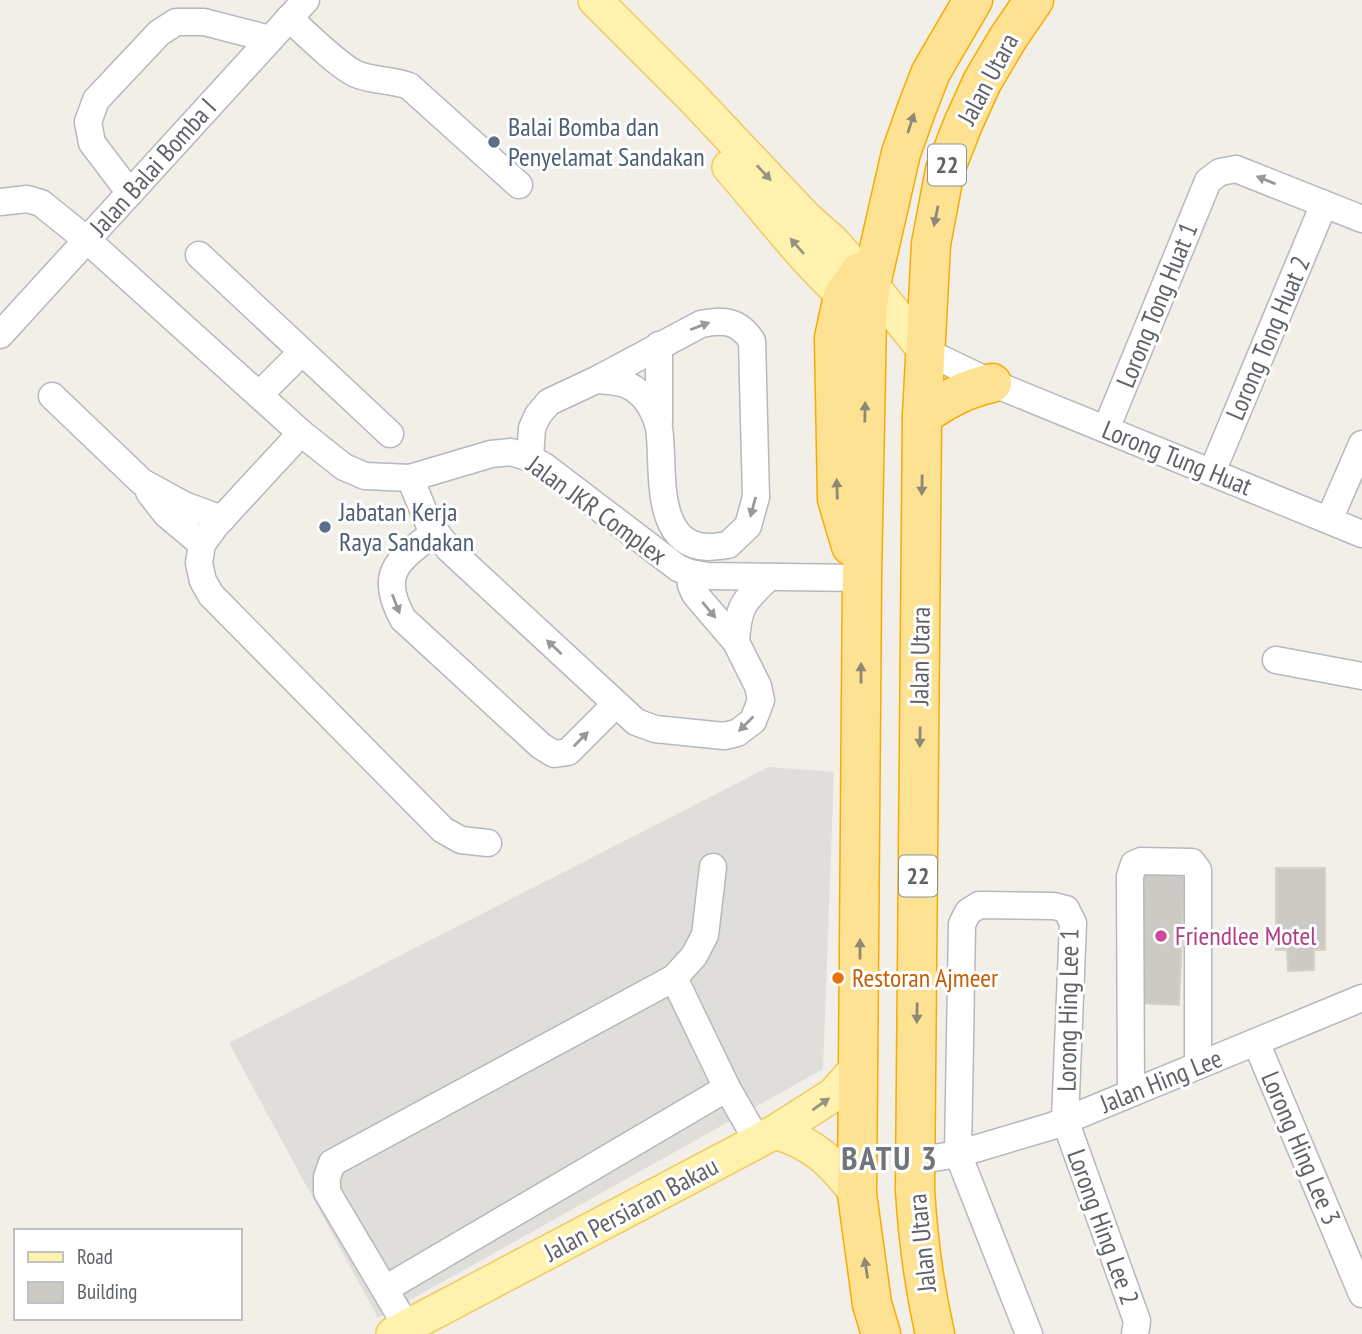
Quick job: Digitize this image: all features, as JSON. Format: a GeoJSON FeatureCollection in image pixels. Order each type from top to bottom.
{"type":"FeatureCollection","features":[{"type":"Feature","properties":{"kind":"highway","name":"Jalan Utara"},"geometry":{"type":"LineString","coordinates":[[862,578],[836,499],[835,338],[860,292],[916,107],[931,72],[973,0]]}},
{"type":"Feature","properties":{"kind":"highway","name":"Jalan Utara"},"geometry":{"type":"LineString","coordinates":[[935,1334],[917,1231],[916,1161],[922,416],[931,244],[945,170],[982,82],[1034,0]]}},
{"type":"Feature","properties":{"kind":"highway"},"geometry":{"type":"LineString","coordinates":[[922,416],[957,394],[992,383]]}},
{"type":"Feature","properties":{"kind":"highway","name":"22"},"geometry":{"type":"LineString","coordinates":[[862,578],[857,1194],[872,1304],[881,1334]]}},
{"type":"Feature","properties":{"kind":"main road"},"geometry":{"type":"LineString","coordinates":[[604,10],[674,103],[860,292],[925,351]]}},
{"type":"Feature","properties":{"kind":"main road","name":"Jalan Persiaran Bakau"},"geometry":{"type":"LineString","coordinates":[[400,1331],[767,1137],[833,1095],[859,1066]]}},
{"type":"Feature","properties":{"kind":"main road"},"geometry":{"type":"LineString","coordinates":[[767,1137],[796,1138],[817,1150],[857,1194]]}},
{"type":"Feature","properties":{"kind":"street","name":"Jalan Balai Bomba I"},"geometry":{"type":"LineString","coordinates":[[0,335],[298,9]]}},
{"type":"Feature","properties":{"kind":"street"},"geometry":{"type":"LineString","coordinates":[[298,9],[353,73],[409,86],[519,185]]}},
{"type":"Feature","properties":{"kind":"street"},"geometry":{"type":"LineString","coordinates":[[130,193],[92,143],[88,122],[96,100],[159,33],[176,22],[204,22],[270,39]]}},
{"type":"Feature","properties":{"kind":"street","name":"Lorong Tong Huat 1"},"geometry":{"type":"LineString","coordinates":[[1106,429],[1208,181],[1220,172],[1236,169],[1324,204]]}},
{"type":"Feature","properties":{"kind":"street","name":"Jalan JKR Complex"},"geometry":{"type":"LineString","coordinates":[[0,202],[27,199],[41,203],[87,240],[301,433],[344,467],[365,476],[411,478],[491,454],[511,452],[544,466],[678,568],[690,573],[862,578]]}},
{"type":"Feature","properties":{"kind":"street"},"geometry":{"type":"LineString","coordinates":[[1324,204],[1362,219]]}},
{"type":"Feature","properties":{"kind":"street","name":"Lorong Tong Huat 2"},"geometry":{"type":"LineString","coordinates":[[1212,472],[1324,204]]}},
{"type":"Feature","properties":{"kind":"street"},"geometry":{"type":"LineString","coordinates":[[199,255],[390,434]]}},
{"type":"Feature","properties":{"kind":"street"},"geometry":{"type":"LineString","coordinates":[[530,458],[532,428],[538,415],[550,402],[596,380],[659,345],[701,324],[733,322],[744,329],[752,341],[756,497],[748,526],[728,545],[704,547],[683,538],[669,518],[663,499],[659,426],[659,345]]}},
{"type":"Feature","properties":{"kind":"street","name":"Lorong Tung Huat"},"geometry":{"type":"LineString","coordinates":[[925,351],[992,383],[1362,534]]}},
{"type":"Feature","properties":{"kind":"street"},"geometry":{"type":"LineString","coordinates":[[259,396],[303,352]]}},
{"type":"Feature","properties":{"kind":"street"},"geometry":{"type":"LineString","coordinates":[[596,380],[621,383],[636,390],[650,405],[659,426]]}},
{"type":"Feature","properties":{"kind":"street"},"geometry":{"type":"LineString","coordinates":[[52,396],[142,482],[166,514],[202,544]]}},
{"type":"Feature","properties":{"kind":"street"},"geometry":{"type":"LineString","coordinates":[[301,433],[202,544],[199,563],[203,581],[211,595],[443,830],[461,840],[488,843]]}},
{"type":"Feature","properties":{"kind":"street"},"geometry":{"type":"LineString","coordinates":[[1329,520],[1362,444]]}},
{"type":"Feature","properties":{"kind":"street"},"geometry":{"type":"LineString","coordinates":[[411,478],[429,524],[450,550],[636,722],[654,729],[724,736],[737,733],[753,721],[761,700],[758,686],[736,642],[695,594],[690,573]]}},
{"type":"Feature","properties":{"kind":"street"},"geometry":{"type":"LineString","coordinates":[[142,482],[184,505],[222,519]]}},
{"type":"Feature","properties":{"kind":"street"},"geometry":{"type":"LineString","coordinates":[[435,532],[404,556],[390,577],[393,601],[403,619],[541,746],[554,754],[568,752],[616,704]]}},
{"type":"Feature","properties":{"kind":"street"},"geometry":{"type":"LineString","coordinates":[[736,642],[741,607],[769,577]]}},
{"type":"Feature","properties":{"kind":"street"},"geometry":{"type":"LineString","coordinates":[[1276,660],[1362,676]]}},
{"type":"Feature","properties":{"kind":"street"},"geometry":{"type":"LineString","coordinates":[[1131,1093],[1130,876],[1134,864],[1141,861],[1192,862],[1198,870],[1198,1065]]}},
{"type":"Feature","properties":{"kind":"street"},"geometry":{"type":"LineString","coordinates":[[400,1331],[385,1289],[327,1192],[327,1177],[332,1163],[674,978],[694,956],[705,935],[713,867]]}},
{"type":"Feature","properties":{"kind":"street","name":"Lorong Hing Lee 1"},"geometry":{"type":"LineString","coordinates":[[958,1154],[962,924],[968,912],[979,905],[1054,905],[1066,909],[1073,923],[1065,1120]]}},
{"type":"Feature","properties":{"kind":"street"},"geometry":{"type":"LineString","coordinates":[[674,978],[727,1088],[767,1137]]}},
{"type":"Feature","properties":{"kind":"street","name":"Jalan Hing Lee"},"geometry":{"type":"LineString","coordinates":[[916,1161],[958,1154],[1065,1120],[1362,998]]}},
{"type":"Feature","properties":{"kind":"street","name":"Lorong Hing Lee 3"},"geometry":{"type":"LineString","coordinates":[[1255,1042],[1362,1294]]}},
{"type":"Feature","properties":{"kind":"street"},"geometry":{"type":"LineString","coordinates":[[385,1289],[727,1088]]}},
{"type":"Feature","properties":{"kind":"street","name":"Lorong Hing Lee 2"},"geometry":{"type":"LineString","coordinates":[[1065,1120],[1137,1321],[1135,1334]]}},
{"type":"Feature","properties":{"kind":"street"},"geometry":{"type":"LineString","coordinates":[[958,1154],[1030,1334]]}},
{"type":"Feature","properties":{"kind":"shaded area"},"geometry":{"type":"Polygon","coordinates":[[[769,767],[834,772],[823,1069],[378,1318],[229,1043],[769,767]]]}},
{"type":"Feature","properties":{"kind":"building","name":"Friendlee Motel"},"geometry":{"type":"Polygon","coordinates":[[[1143,867],[1185,868],[1179,1005],[1137,1003],[1143,867]]]}},
{"type":"Feature","properties":{"kind":"building"},"geometry":{"type":"Polygon","coordinates":[[[1276,868],[1325,868],[1325,950],[1314,950],[1314,970],[1288,971],[1287,950],[1276,950],[1276,868]]]}},
{"type":"Feature","properties":{"kind":"place","name":"Balai Bomba dan Penyelamat Sandakan"},"geometry":{"type":"Point","coordinates":[494,142]}},
{"type":"Feature","properties":{"kind":"place","name":"Jabatan Kerja Raya Sandakan"},"geometry":{"type":"Point","coordinates":[325,527]}},
{"type":"Feature","properties":{"kind":"place","name":"Friendlee Motel"},"geometry":{"type":"Point","coordinates":[1161,936]}},
{"type":"Feature","properties":{"kind":"place","name":"Restoran Ajmeer"},"geometry":{"type":"Point","coordinates":[838,978]}},
{"type":"Feature","properties":{"kind":"district","name":"BATU 3"},"geometry":{"type":"Point","coordinates":[890,1158]}}]}
